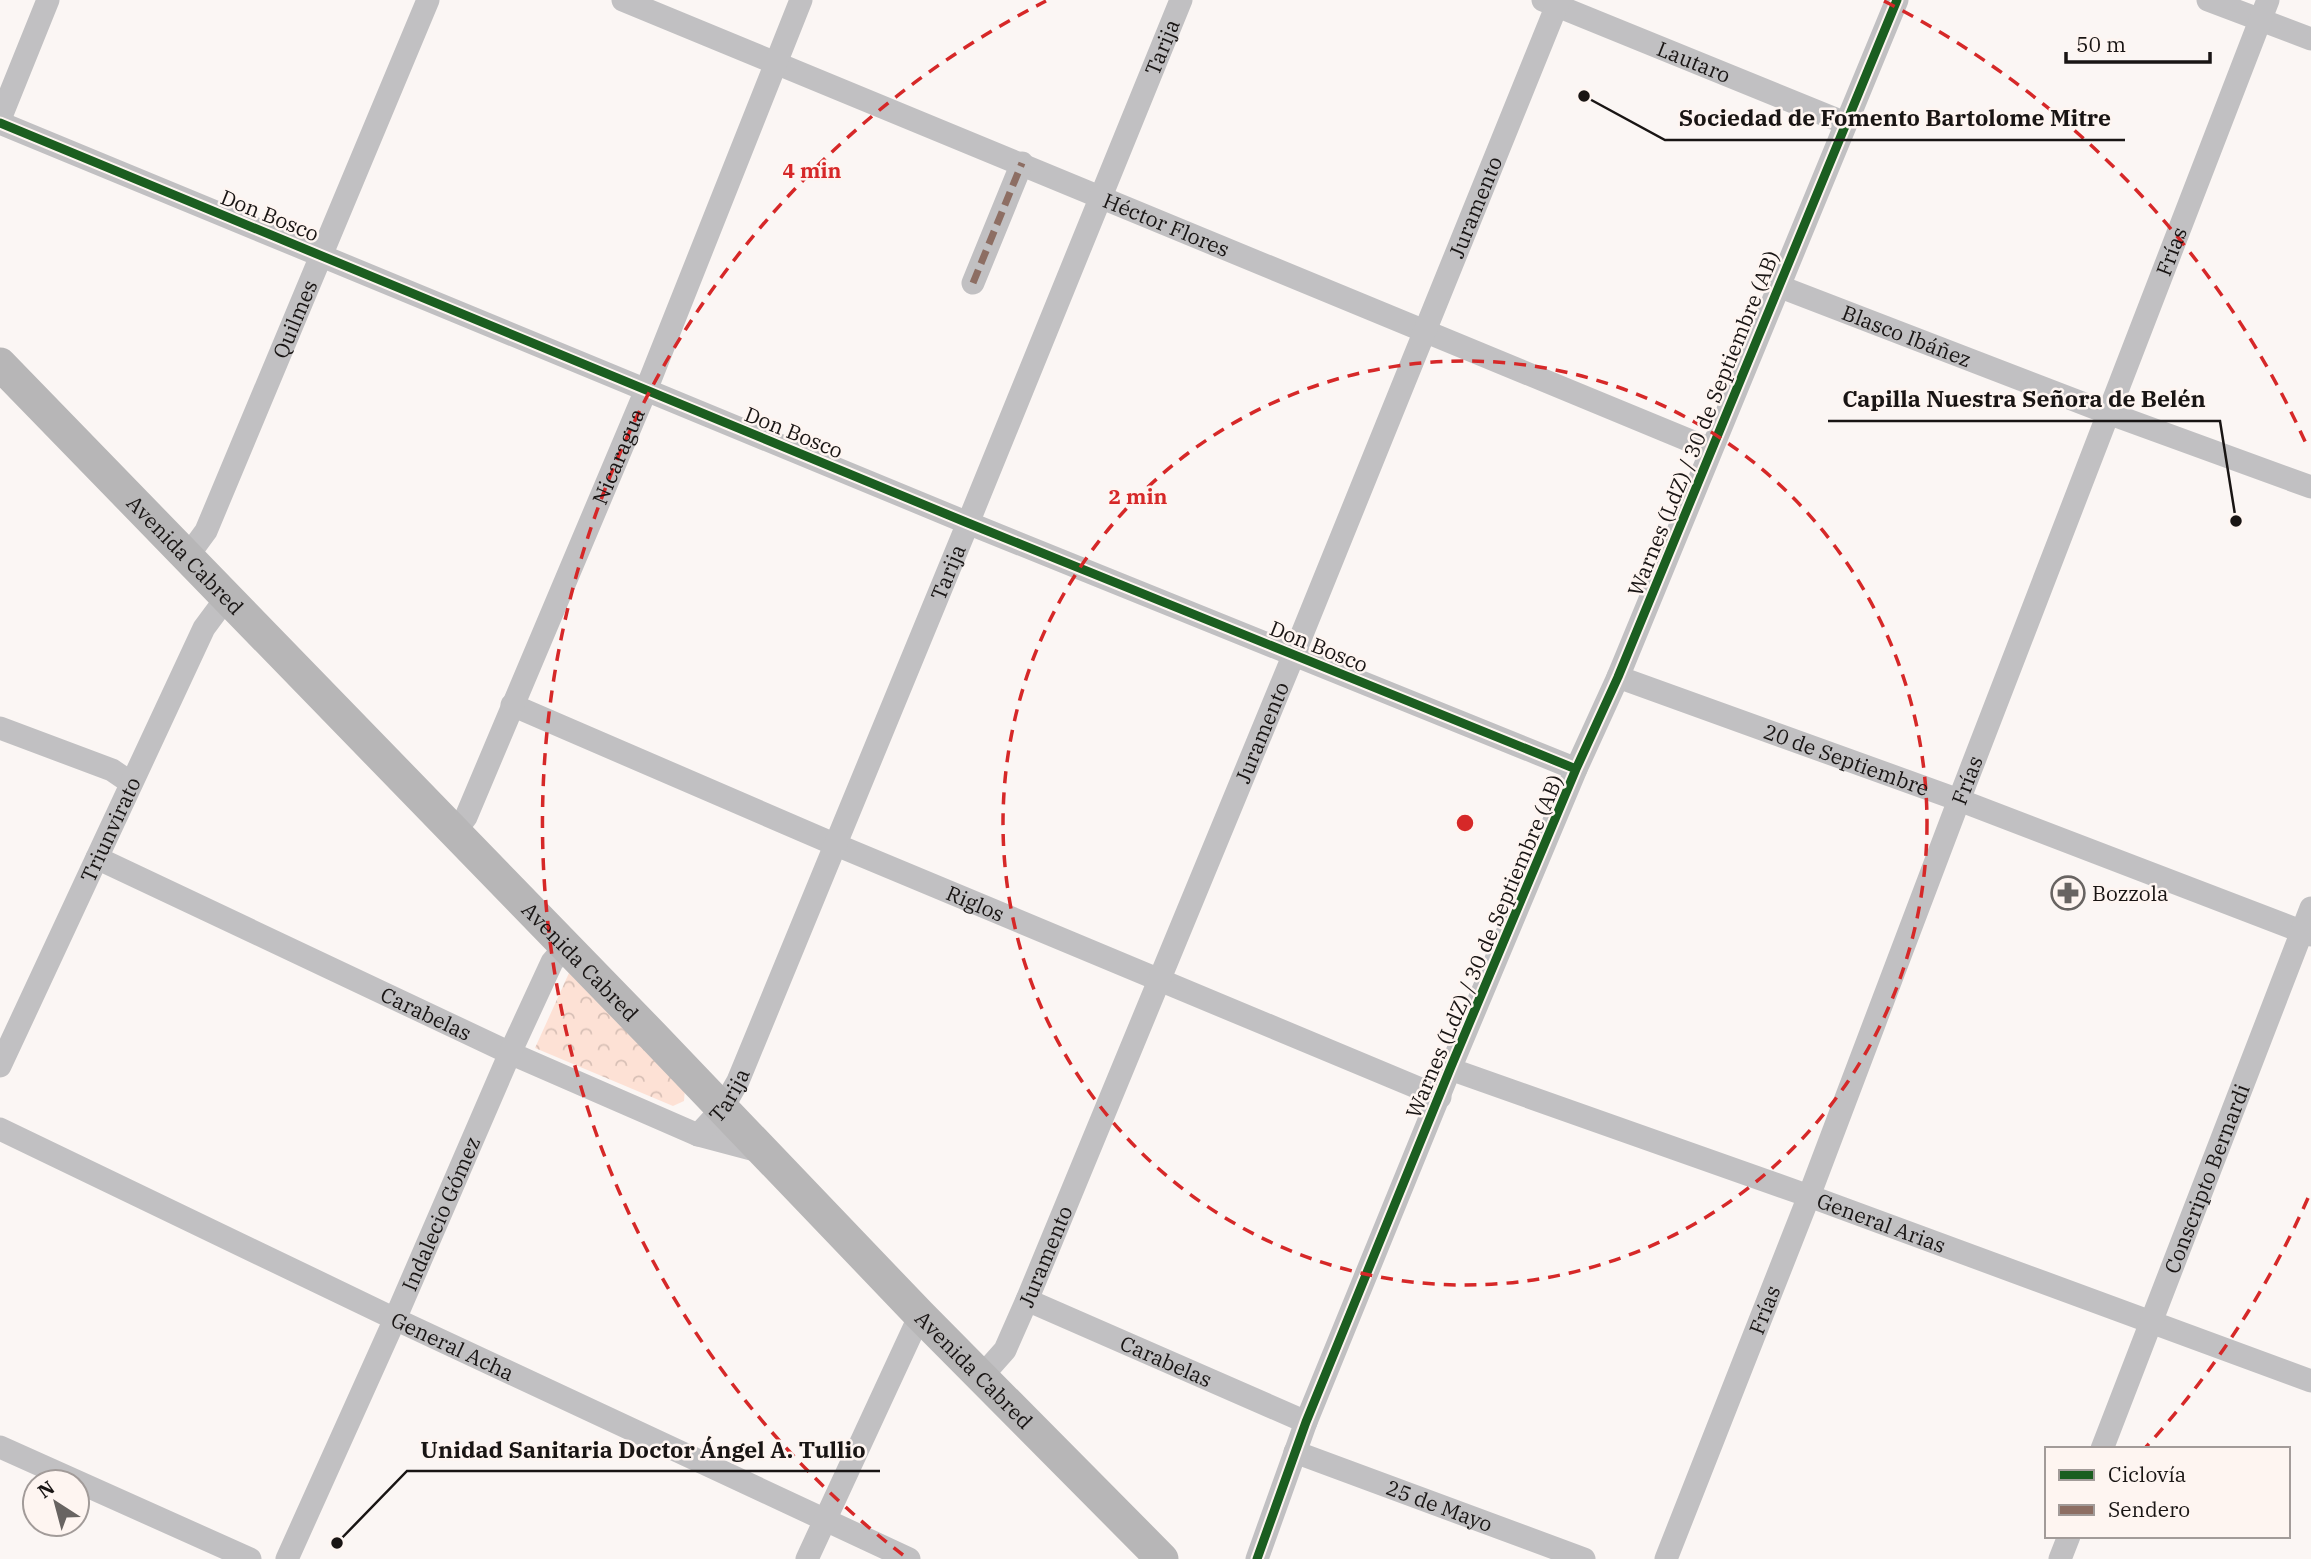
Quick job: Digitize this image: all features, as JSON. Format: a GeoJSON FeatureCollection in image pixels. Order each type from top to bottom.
{"type":"FeatureCollection","features":[{"type":"Feature","properties":{"kind":"street"},"geometry":{"type":"LineString","coordinates":[[0,121],[48,0]]}},
{"type":"Feature","properties":{"kind":"street","name":"Quilmes"},"geometry":{"type":"LineString","coordinates":[[187,557],[206,531],[428,0]]}},
{"type":"Feature","properties":{"kind":"street","name":"Héctor Flores"},"geometry":{"type":"LineString","coordinates":[[623,0],[1710,449]]}},
{"type":"Feature","properties":{"kind":"street","name":"Nicaragua"},"geometry":{"type":"LineString","coordinates":[[455,832],[466,817],[646,390],[801,0]]}},
{"type":"Feature","properties":{"kind":"street","name":"Tarija"},"geometry":{"type":"LineString","coordinates":[[698,1135],[722,1109],[738,1082],[1181,0]]}},
{"type":"Feature","properties":{"kind":"street","name":"Warnes (LdZ) / 30 de Septiembre (AB)"},"geometry":{"type":"LineString","coordinates":[[1257,1559],[1306,1422],[1450,1069],[1576,769],[1618,677],[1897,0]]}},
{"type":"Feature","properties":{"kind":"street"},"geometry":{"type":"LineString","coordinates":[[2208,0],[2264,10],[2311,39]]}},
{"type":"Feature","properties":{"kind":"street","name":"Lautaro"},"geometry":{"type":"LineString","coordinates":[[1553,2],[1845,123]]}},
{"type":"Feature","properties":{"kind":"street","name":"Juramento"},"geometry":{"type":"LineString","coordinates":[[981,1377],[1006,1350],[1027,1300],[1294,654],[1553,2]]}},
{"type":"Feature","properties":{"kind":"street","name":"Frías"},"geometry":{"type":"LineString","coordinates":[[1666,1559],[1809,1196],[2264,10]]}},
{"type":"Feature","properties":{"kind":"street","name":"Don Bosco"},"geometry":{"type":"LineString","coordinates":[[0,121],[968,523],[1576,769]]}},
{"type":"Feature","properties":{"kind":"street"},"geometry":{"type":"LineString","coordinates":[[973,282],[1022,163]]}},
{"type":"Feature","properties":{"kind":"street","name":"Blasco Ibáñez"},"geometry":{"type":"LineString","coordinates":[[1778,286],[2108,413],[2311,487]]}},
{"type":"Feature","properties":{"kind":"street","name":"Avenida Cabred"},"geometry":{"type":"LineString","coordinates":[[0,364],[920,1315],[1162,1559]]}},
{"type":"Feature","properties":{"kind":"street","name":"Triunvirato"},"geometry":{"type":"LineString","coordinates":[[0,1066],[204,628],[227,597]]}},
{"type":"Feature","properties":{"kind":"street","name":"20 de Septiembre"},"geometry":{"type":"LineString","coordinates":[[1618,677],[1959,800],[2306,934]]}},
{"type":"Feature","properties":{"kind":"street","name":"Riglos"},"geometry":{"type":"LineString","coordinates":[[512,705],[834,844],[1440,1097]]}},
{"type":"Feature","properties":{"kind":"street"},"geometry":{"type":"LineString","coordinates":[[0,728],[112,770],[131,783]]}},
{"type":"Feature","properties":{"kind":"street","name":"Carabelas"},"geometry":{"type":"LineString","coordinates":[[97,858],[510,1053],[698,1135],[763,1152]]}},
{"type":"Feature","properties":{"kind":"street","name":"Conscripto Bernardi"},"geometry":{"type":"LineString","coordinates":[[2103,1447],[2306,934],[2311,908]]}},
{"type":"Feature","properties":{"kind":"street","name":"Indalecio Gómez"},"geometry":{"type":"LineString","coordinates":[[287,1559],[395,1320],[510,1053],[552,962],[565,947]]}},
{"type":"Feature","properties":{"kind":"street","name":"General Arias"},"geometry":{"type":"LineString","coordinates":[[1450,1069],[1809,1196],[2311,1381]]}},
{"type":"Feature","properties":{"kind":"street","name":"General Acha"},"geometry":{"type":"LineString","coordinates":[[0,1129],[395,1320],[909,1559]]}},
{"type":"Feature","properties":{"kind":"street","name":"Carabelas"},"geometry":{"type":"LineString","coordinates":[[1027,1300],[1306,1422]]}},
{"type":"Feature","properties":{"kind":"street"},"geometry":{"type":"LineString","coordinates":[[807,1559],[920,1315]]}},
{"type":"Feature","properties":{"kind":"street"},"geometry":{"type":"LineString","coordinates":[[0,1447],[250,1559]]}},
{"type":"Feature","properties":{"kind":"street","name":"25 de Mayo"},"geometry":{"type":"LineString","coordinates":[[1295,1452],[1584,1559]]}},
{"type":"Feature","properties":{"kind":"street"},"geometry":{"type":"LineString","coordinates":[[2060,1559],[2068,1538]]}},
{"type":"Feature","properties":{"kind":"green space"},"geometry":{"type":"Polygon","coordinates":[[[569,973],[685,1088],[684,1101],[673,1106],[535,1048],[569,973]]]}},
{"type":"Feature","properties":{"kind":"marked path"},"geometry":{"type":"LineString","coordinates":[[973,283],[1022,163]]}},
{"type":"Feature","properties":{"kind":"cycle path"},"geometry":{"type":"LineString","coordinates":[[1257,1559],[1306,1422],[1450,1069],[1576,769],[1618,677],[1897,0]]}},
{"type":"Feature","properties":{"kind":"cycle path"},"geometry":{"type":"LineString","coordinates":[[0,123],[968,523],[1576,769]]}},
{"type":"Feature","properties":{"kind":"place","name":"Sociedad de Fomento Bartolome Mitre"},"geometry":{"type":"Point","coordinates":[1584,96]}},
{"type":"Feature","properties":{"kind":"place","name":"Capilla Nuestra Señora de Belén"},"geometry":{"type":"Point","coordinates":[2236,521]}},
{"type":"Feature","properties":{"kind":"place","name":"Bozzola"},"geometry":{"type":"Point","coordinates":[2068,893]}},
{"type":"Feature","properties":{"kind":"place","name":"Unidad Sanitaria Doctor Ángel A. Tullio"},"geometry":{"type":"Point","coordinates":[337,1543]}}]}
